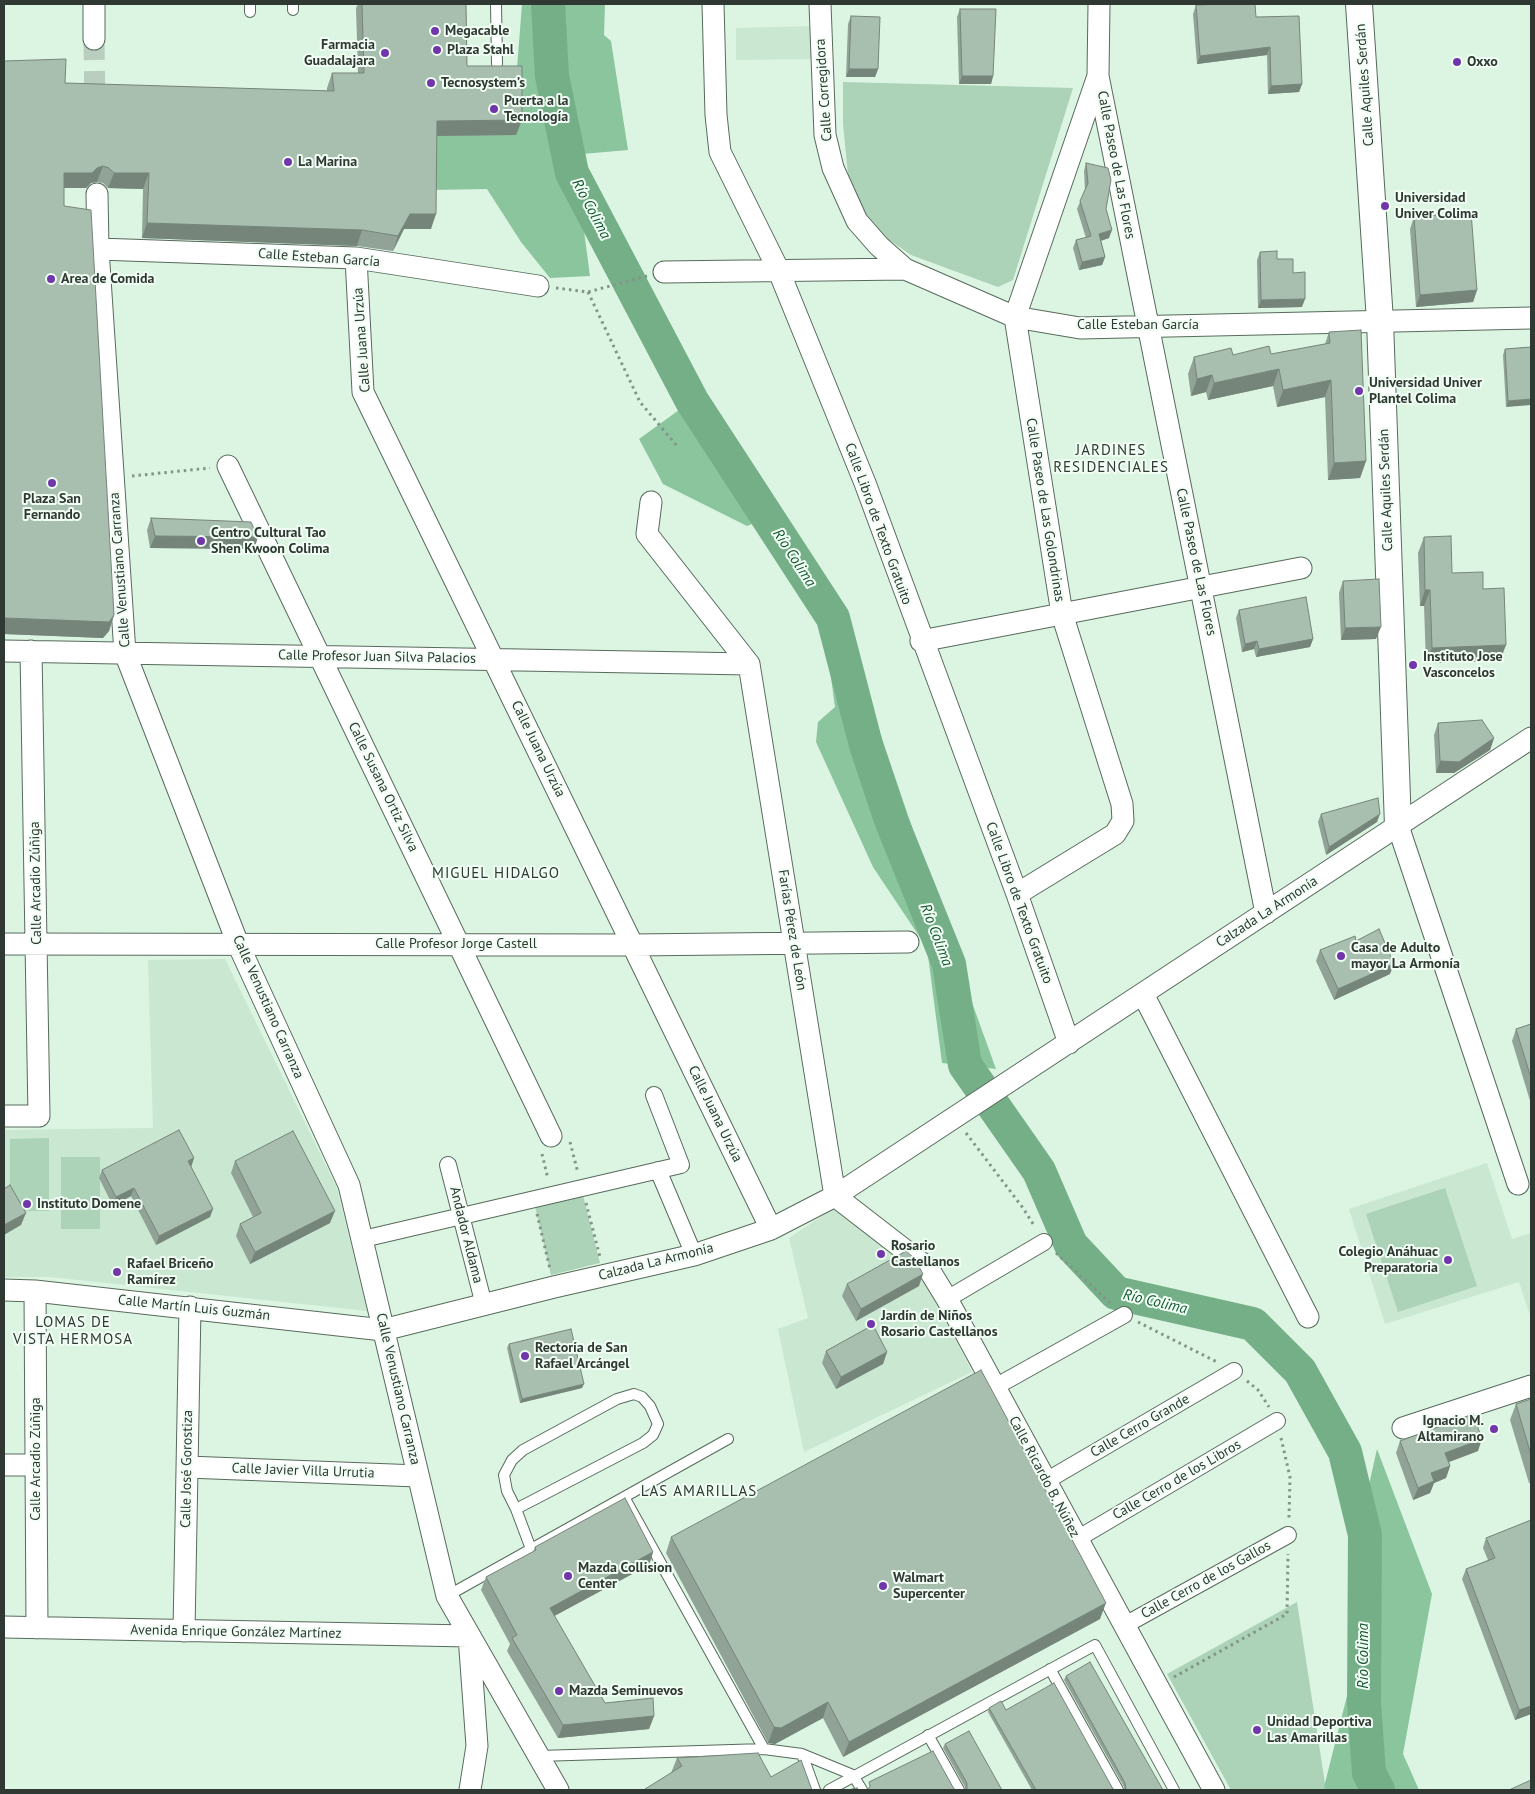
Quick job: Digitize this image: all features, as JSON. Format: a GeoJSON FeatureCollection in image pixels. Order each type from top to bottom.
{"type":"FeatureCollection","features":[{"type":"Feature","properties":{"kind":"street"},"geometry":{"type":"LineString","coordinates":[[94,4],[94,39]]}},
{"type":"Feature","properties":{"kind":"street","name":"Calle Libro de Texto Gratuito"},"geometry":{"type":"LineString","coordinates":[[713,4],[716,115],[720,152],[778,270],[864,483],[921,641],[1017,894],[1069,1043]]}},
{"type":"Feature","properties":{"kind":"street","name":"Calle Corregidora"},"geometry":{"type":"LineString","coordinates":[[820,4],[825,135],[833,168],[856,220],[879,246],[905,270]]}},
{"type":"Feature","properties":{"kind":"street","name":"Calle Paseo de Las Flores"},"geometry":{"type":"LineString","coordinates":[[1099,4],[1098,76],[1266,913]]}},
{"type":"Feature","properties":{"kind":"street","name":"Calle Aquiles Serdán"},"geometry":{"type":"LineString","coordinates":[[1359,4],[1380,321],[1398,826]]}},
{"type":"Feature","properties":{"kind":"street","name":"Calle Paseo de Las Golondrinas"},"geometry":{"type":"LineString","coordinates":[[1017,894],[1115,834],[1123,820],[1122,804],[1062,614],[1015,317],[1098,76]]}},
{"type":"Feature","properties":{"kind":"street","name":"Calle Venustiano Carranza"},"geometry":{"type":"LineString","coordinates":[[97,194],[98,249],[125,653],[238,944],[349,1185],[447,1596],[558,1790]]}},
{"type":"Feature","properties":{"kind":"street","name":"Calle Esteban García"},"geometry":{"type":"LineString","coordinates":[[98,249],[356,258],[538,286]]}},
{"type":"Feature","properties":{"kind":"street","name":"Calle Juana Urzúa"},"geometry":{"type":"LineString","coordinates":[[356,258],[363,392],[771,1228]]}},
{"type":"Feature","properties":{"kind":"street","name":"Calle Esteban García"},"geometry":{"type":"LineString","coordinates":[[664,272],[905,270],[1015,317],[1080,328],[1531,318]]}},
{"type":"Feature","properties":{"kind":"street","name":"Calle Susana Ortiz Silva"},"geometry":{"type":"LineString","coordinates":[[228,466],[551,1136]]}},
{"type":"Feature","properties":{"kind":"street"},"geometry":{"type":"LineString","coordinates":[[651,502],[647,534],[749,664]]}},
{"type":"Feature","properties":{"kind":"street"},"geometry":{"type":"LineString","coordinates":[[921,641],[1301,568]]}},
{"type":"Feature","properties":{"kind":"street","name":"Calle Profesor Juan Silva Palacios"},"geometry":{"type":"LineString","coordinates":[[4,651],[749,664]]}},
{"type":"Feature","properties":{"kind":"street","name":"Calle Arcadio Zúñiga"},"geometry":{"type":"LineString","coordinates":[[4,1116],[39,1116],[31,651]]}},
{"type":"Feature","properties":{"kind":"street","name":"Farías Pérez de León"},"geometry":{"type":"LineString","coordinates":[[749,664],[835,1196]]}},
{"type":"Feature","properties":{"kind":"street","name":"Calzada La Armonía"},"geometry":{"type":"LineString","coordinates":[[383,1330],[554,1287],[694,1255],[771,1228],[835,1196],[1531,738]]}},
{"type":"Feature","properties":{"kind":"street"},"geometry":{"type":"LineString","coordinates":[[1398,826],[1518,1184]]}},
{"type":"Feature","properties":{"kind":"street","name":"Calle Profesor Jorge Castell"},"geometry":{"type":"LineString","coordinates":[[4,944],[632,945],[908,942]]}},
{"type":"Feature","properties":{"kind":"street"},"geometry":{"type":"LineString","coordinates":[[1143,994],[1308,1317]]}},
{"type":"Feature","properties":{"kind":"street"},"geometry":{"type":"LineString","coordinates":[[363,1239],[681,1165],[654,1095]]}},
{"type":"Feature","properties":{"kind":"street","name":"Andador Aldama"},"geometry":{"type":"LineString","coordinates":[[448,1166],[484,1305]]}},
{"type":"Feature","properties":{"kind":"street"},"geometry":{"type":"LineString","coordinates":[[658,1170],[694,1255]]}},
{"type":"Feature","properties":{"kind":"street","name":"Calle Ricardo B. Núñez"},"geometry":{"type":"LineString","coordinates":[[835,1196],[928,1268],[947,1299],[1214,1790]]}},
{"type":"Feature","properties":{"kind":"street"},"geometry":{"type":"LineString","coordinates":[[947,1299],[1044,1242]]}},
{"type":"Feature","properties":{"kind":"street","name":"Calle Martín Luis Guzmán"},"geometry":{"type":"LineString","coordinates":[[4,1290],[35,1291],[190,1307],[383,1330]]}},
{"type":"Feature","properties":{"kind":"street","name":"Calle Arcadio Zúñiga"},"geometry":{"type":"LineString","coordinates":[[35,1291],[37,1628]]}},
{"type":"Feature","properties":{"kind":"street","name":"Calle José Gorostiza"},"geometry":{"type":"LineString","coordinates":[[184,1631],[190,1307]]}},
{"type":"Feature","properties":{"kind":"street"},"geometry":{"type":"LineString","coordinates":[[995,1387],[1124,1315]]}},
{"type":"Feature","properties":{"kind":"street","name":"Calle Cerro Grande"},"geometry":{"type":"LineString","coordinates":[[1046,1481],[1234,1371]]}},
{"type":"Feature","properties":{"kind":"street"},"geometry":{"type":"LineString","coordinates":[[1403,1428],[1531,1386]]}},
{"type":"Feature","properties":{"kind":"street","name":"Calle Cerro de los Libros"},"geometry":{"type":"LineString","coordinates":[[1077,1538],[1278,1421]]}},
{"type":"Feature","properties":{"kind":"street"},"geometry":{"type":"LineString","coordinates":[[4,1464],[36,1465]]}},
{"type":"Feature","properties":{"kind":"street","name":"Calle Javier Villa Urrutia"},"geometry":{"type":"LineString","coordinates":[[187,1467],[418,1476]]}},
{"type":"Feature","properties":{"kind":"street","name":"Calle Cerro de los Gallos"},"geometry":{"type":"LineString","coordinates":[[1125,1625],[1288,1535]]}},
{"type":"Feature","properties":{"kind":"street","name":"Avenida Enrique González Martínez"},"geometry":{"type":"LineString","coordinates":[[4,1627],[469,1636]]}},
{"type":"Feature","properties":{"kind":"street"},"geometry":{"type":"LineString","coordinates":[[469,1636],[478,1746],[470,1790]]}},
{"type":"Feature","properties":{"kind":"lane"},"geometry":{"type":"LineString","coordinates":[[496,4],[497,64]]}},
{"type":"Feature","properties":{"kind":"lane"},"geometry":{"type":"LineString","coordinates":[[516,1509],[643,1443],[653,1435],[658,1424],[650,1406],[642,1397],[634,1394],[617,1399],[523,1450],[512,1460],[504,1475],[507,1491],[531,1549]]}},
{"type":"Feature","properties":{"kind":"lane"},"geometry":{"type":"LineString","coordinates":[[447,1596],[728,1440]]}},
{"type":"Feature","properties":{"kind":"lane"},"geometry":{"type":"LineString","coordinates":[[624,1497],[764,1749]]}},
{"type":"Feature","properties":{"kind":"lane"},"geometry":{"type":"LineString","coordinates":[[829,1790],[1094,1645],[1174,1790]]}},
{"type":"Feature","properties":{"kind":"lane"},"geometry":{"type":"LineString","coordinates":[[1050,1669],[1118,1790]]}},
{"type":"Feature","properties":{"kind":"lane"},"geometry":{"type":"LineString","coordinates":[[928,1735],[959,1790]]}},
{"type":"Feature","properties":{"kind":"lane"},"geometry":{"type":"LineString","coordinates":[[539,1756],[764,1749],[802,1754],[854,1775],[862,1790]]}},
{"type":"Feature","properties":{"kind":"lane"},"geometry":{"type":"LineString","coordinates":[[802,1754],[815,1790]]}},
{"type":"Feature","properties":{"kind":"path"},"geometry":{"type":"LineString","coordinates":[[538,286],[588,292],[664,272]]}},
{"type":"Feature","properties":{"kind":"path"},"geometry":{"type":"LineString","coordinates":[[588,292],[640,402],[677,446]]}},
{"type":"Feature","properties":{"kind":"path"},"geometry":{"type":"LineString","coordinates":[[113,477],[228,466]]}},
{"type":"Feature","properties":{"kind":"path"},"geometry":{"type":"LineString","coordinates":[[957,1115],[1023,1208],[1044,1242],[1124,1315],[1234,1371],[1258,1390],[1278,1421],[1290,1477],[1287,1614],[1158,1686]]}},
{"type":"Feature","properties":{"kind":"path"},"geometry":{"type":"LineString","coordinates":[[533,1199],[554,1287]]}},
{"type":"Feature","properties":{"kind":"shaded area"},"geometry":{"type":"Polygon","coordinates":[[[814,26],[815,59],[736,60],[736,28],[814,26]]]}},
{"type":"Feature","properties":{"kind":"shaded area"},"geometry":{"type":"Polygon","coordinates":[[[843,82],[1073,88],[1013,280],[998,287],[911,255],[872,228],[859,206],[848,174],[843,124],[843,82]]]}},
{"type":"Feature","properties":{"kind":"shaded area"},"geometry":{"type":"Polygon","coordinates":[[[225,959],[337,1188],[367,1311],[50,1277],[4,1277],[4,1130],[153,1128],[148,960],[225,959]]]}},
{"type":"Feature","properties":{"kind":"shaded area"},"geometry":{"type":"Polygon","coordinates":[[[49,1138],[49,1211],[10,1211],[10,1139],[49,1138]]]}},
{"type":"Feature","properties":{"kind":"shaded area"},"geometry":{"type":"Polygon","coordinates":[[[61,1157],[100,1157],[100,1229],[61,1229],[61,1157]]]}},
{"type":"Feature","properties":{"kind":"shaded area","name":"Colegio Anáhuac Preparatoria"},"geometry":{"type":"Polygon","coordinates":[[[1487,1163],[1512,1239],[1531,1233],[1531,1318],[1519,1282],[1385,1324],[1349,1209],[1487,1163]]]}},
{"type":"Feature","properties":{"kind":"shaded area"},"geometry":{"type":"Polygon","coordinates":[[[1445,1188],[1477,1286],[1398,1312],[1366,1214],[1445,1188]]]}},
{"type":"Feature","properties":{"kind":"shaded area"},"geometry":{"type":"Polygon","coordinates":[[[583,1195],[600,1263],[551,1275],[535,1206],[583,1195]]]}},
{"type":"Feature","properties":{"kind":"shaded area","name":"Jardín de Niños Rosario Castellanos"},"geometry":{"type":"Polygon","coordinates":[[[837,1206],[921,1271],[972,1372],[804,1452],[778,1329],[808,1318],[789,1238],[837,1206]]]}},
{"type":"Feature","properties":{"kind":"shaded area","name":"Unidad Deportiva Las Amarillas"},"geometry":{"type":"Polygon","coordinates":[[[1297,1602],[1326,1790],[1231,1790],[1167,1674],[1297,1602]]]}},
{"type":"Feature","properties":{"kind":"green space"},"geometry":{"type":"Polygon","coordinates":[[[522,4],[605,4],[604,35],[611,41],[628,150],[559,156],[584,231],[590,276],[550,278],[521,242],[487,189],[431,190],[431,136],[516,81],[522,4]]]}},
{"type":"Feature","properties":{"kind":"green space"},"geometry":{"type":"Polygon","coordinates":[[[697,397],[710,400],[782,512],[747,526],[663,484],[639,439],[697,397]]]}},
{"type":"Feature","properties":{"kind":"green space"},"geometry":{"type":"Polygon","coordinates":[[[848,639],[996,1069],[942,1063],[927,948],[873,867],[816,742],[818,722],[835,707],[828,655],[848,639]]]}},
{"type":"Feature","properties":{"kind":"green space"},"geometry":{"type":"Polygon","coordinates":[[[1377,1449],[1432,1594],[1403,1754],[1419,1790],[1326,1790],[1324,1787],[1351,1680],[1354,1552],[1377,1449]]]}},
{"type":"Feature","properties":{"kind":"building"},"geometry":{"type":"Polygon","coordinates":[[[362,4],[466,4],[467,66],[522,66],[522,120],[437,121],[436,214],[410,214],[398,236],[362,230],[147,223],[149,173],[114,173],[109,168],[103,166],[97,168],[92,173],[64,173],[64,206],[91,210],[114,615],[109,622],[4,618],[4,61],[66,59],[65,83],[334,91],[332,73],[364,73],[362,4]]]}},
{"type":"Feature","properties":{"kind":"building"},"geometry":{"type":"Polygon","coordinates":[[[1255,4],[1256,17],[1299,16],[1302,84],[1271,86],[1270,47],[1200,56],[1196,5],[1255,4]]]}},
{"type":"Feature","properties":{"kind":"building"},"geometry":{"type":"Polygon","coordinates":[[[960,9],[996,9],[993,76],[962,76],[960,9]]]}},
{"type":"Feature","properties":{"kind":"building"},"geometry":{"type":"Polygon","coordinates":[[[851,16],[880,17],[878,69],[849,69],[851,16]]]}},
{"type":"Feature","properties":{"kind":"building"},"geometry":{"type":"Polygon","coordinates":[[[1086,163],[1108,168],[1111,180],[1106,209],[1112,230],[1099,234],[1105,257],[1082,262],[1076,240],[1091,236],[1080,201],[1088,183],[1086,163]]]}},
{"type":"Feature","properties":{"kind":"building"},"geometry":{"type":"Polygon","coordinates":[[[1471,212],[1477,290],[1420,295],[1414,217],[1471,212]]]}},
{"type":"Feature","properties":{"kind":"building"},"geometry":{"type":"Polygon","coordinates":[[[1277,251],[1277,259],[1293,259],[1293,273],[1305,272],[1305,299],[1261,300],[1260,252],[1277,251]]]}},
{"type":"Feature","properties":{"kind":"building"},"geometry":{"type":"Polygon","coordinates":[[[1361,330],[1366,461],[1334,463],[1331,380],[1283,390],[1279,369],[1214,383],[1212,375],[1197,379],[1194,357],[1231,348],[1233,355],[1269,346],[1271,354],[1330,343],[1329,332],[1361,330]]]}},
{"type":"Feature","properties":{"kind":"building"},"geometry":{"type":"Polygon","coordinates":[[[1531,347],[1531,399],[1508,401],[1505,349],[1531,347]]]}},
{"type":"Feature","properties":{"kind":"building"},"geometry":{"type":"Polygon","coordinates":[[[151,518],[251,522],[258,537],[155,536],[151,518]]]}},
{"type":"Feature","properties":{"kind":"building","name":"Instituto Jose Vasconcelos"},"geometry":{"type":"Polygon","coordinates":[[[1451,536],[1452,573],[1483,572],[1483,589],[1504,588],[1506,645],[1432,648],[1430,590],[1425,590],[1424,537],[1451,536]]]}},
{"type":"Feature","properties":{"kind":"building"},"geometry":{"type":"Polygon","coordinates":[[[1379,579],[1381,627],[1345,628],[1343,581],[1379,579]]]}},
{"type":"Feature","properties":{"kind":"building"},"geometry":{"type":"Polygon","coordinates":[[[1306,597],[1313,639],[1259,649],[1257,641],[1245,644],[1239,610],[1306,597]]]}},
{"type":"Feature","properties":{"kind":"building"},"geometry":{"type":"Polygon","coordinates":[[[1482,720],[1494,738],[1459,762],[1440,761],[1438,723],[1482,720]]]}},
{"type":"Feature","properties":{"kind":"building"},"geometry":{"type":"Polygon","coordinates":[[[1378,798],[1380,814],[1329,847],[1321,814],[1378,798]]]}},
{"type":"Feature","properties":{"kind":"building"},"geometry":{"type":"Polygon","coordinates":[[[1379,929],[1394,964],[1338,989],[1320,950],[1355,936],[1356,941],[1379,929]]]}},
{"type":"Feature","properties":{"kind":"building"},"geometry":{"type":"Polygon","coordinates":[[[1531,1024],[1531,1078],[1516,1029],[1531,1024]]]}},
{"type":"Feature","properties":{"kind":"building"},"geometry":{"type":"Polygon","coordinates":[[[179,1130],[194,1158],[188,1161],[213,1209],[159,1236],[134,1188],[116,1197],[102,1170],[179,1130]]]}},
{"type":"Feature","properties":{"kind":"building"},"geometry":{"type":"Polygon","coordinates":[[[293,1131],[335,1211],[255,1252],[240,1224],[261,1213],[235,1161],[293,1131]]]}},
{"type":"Feature","properties":{"kind":"building"},"geometry":{"type":"Polygon","coordinates":[[[10,1185],[26,1213],[4,1225],[4,1189],[10,1185]]]}},
{"type":"Feature","properties":{"kind":"building"},"geometry":{"type":"Polygon","coordinates":[[[906,1251],[914,1258],[923,1274],[861,1309],[847,1284],[906,1251]]]}},
{"type":"Feature","properties":{"kind":"building"},"geometry":{"type":"Polygon","coordinates":[[[873,1325],[887,1352],[841,1377],[826,1351],[873,1325]]]}},
{"type":"Feature","properties":{"kind":"building"},"geometry":{"type":"Polygon","coordinates":[[[571,1329],[584,1384],[522,1399],[509,1344],[571,1329]]]}},
{"type":"Feature","properties":{"kind":"building","name":"Walmart Supercenter"},"geometry":{"type":"Polygon","coordinates":[[[981,1370],[1106,1603],[849,1742],[828,1702],[781,1728],[774,1727],[671,1537],[981,1370]]]}},
{"type":"Feature","properties":{"kind":"building"},"geometry":{"type":"Polygon","coordinates":[[[1531,1399],[1531,1455],[1516,1404],[1531,1399]]]}},
{"type":"Feature","properties":{"kind":"building"},"geometry":{"type":"Polygon","coordinates":[[[1473,1414],[1482,1439],[1445,1453],[1450,1466],[1431,1473],[1434,1481],[1418,1488],[1400,1441],[1473,1414]]]}},
{"type":"Feature","properties":{"kind":"building"},"geometry":{"type":"Polygon","coordinates":[[[625,1498],[653,1552],[550,1608],[605,1703],[653,1698],[654,1716],[563,1725],[512,1638],[517,1635],[486,1577],[536,1550],[535,1547],[625,1498]]]}},
{"type":"Feature","properties":{"kind":"building"},"geometry":{"type":"Polygon","coordinates":[[[1531,1520],[1531,1706],[1519,1710],[1466,1569],[1495,1558],[1486,1538],[1531,1520]]]}},
{"type":"Feature","properties":{"kind":"building"},"geometry":{"type":"Polygon","coordinates":[[[1090,1662],[1163,1790],[1124,1790],[1126,1789],[1125,1783],[1066,1676],[1090,1662]]]}},
{"type":"Feature","properties":{"kind":"building"},"geometry":{"type":"Polygon","coordinates":[[[1054,1683],[1113,1789],[1116,1790],[1036,1790],[989,1708],[1001,1701],[1006,1710],[1054,1683]]]}},
{"type":"Feature","properties":{"kind":"building"},"geometry":{"type":"Polygon","coordinates":[[[969,1731],[1002,1790],[965,1790],[967,1789],[967,1783],[945,1744],[969,1731]]]}},
{"type":"Feature","properties":{"kind":"building"},"geometry":{"type":"Polygon","coordinates":[[[933,1751],[954,1789],[957,1790],[868,1790],[869,1782],[933,1751]]]}},
{"type":"Feature","properties":{"kind":"building"},"geometry":{"type":"Polygon","coordinates":[[[758,1753],[771,1777],[801,1760],[812,1790],[645,1789],[682,1766],[677,1758],[758,1753]]]}},
{"type":"Feature","properties":{"kind":"building"},"geometry":{"type":"Polygon","coordinates":[[[1531,1780],[1531,1790],[1509,1790],[1531,1780]]]}},
{"type":"Feature","properties":{"kind":"waterway","name":"Río Colima"},"geometry":{"type":"LineString","coordinates":[[548,4],[552,76],[572,173],[692,401],[833,618],[866,745],[891,820],[949,964],[965,1065],[1039,1171],[1071,1245],[1116,1293],[1253,1324],[1300,1371],[1345,1452],[1365,1535],[1364,1703],[1369,1773],[1378,1790]]}},
{"type":"Feature","properties":{"kind":"tunnel"},"geometry":{"type":"LineString","coordinates":[[94,39],[95,113]]}},
{"type":"Feature","properties":{"kind":"place","name":"Megacable"},"geometry":{"type":"Point","coordinates":[435,31]}},
{"type":"Feature","properties":{"kind":"place","name":"Plaza Stahl"},"geometry":{"type":"Point","coordinates":[437,50]}},
{"type":"Feature","properties":{"kind":"place","name":"Farmacia Guadalajara"},"geometry":{"type":"Point","coordinates":[385,53]}},
{"type":"Feature","properties":{"kind":"place","name":"Oxxo"},"geometry":{"type":"Point","coordinates":[1457,62]}},
{"type":"Feature","properties":{"kind":"place","name":"Tecnosystem’s"},"geometry":{"type":"Point","coordinates":[431,83]}},
{"type":"Feature","properties":{"kind":"place","name":"Puerta a la Tecnología"},"geometry":{"type":"Point","coordinates":[494,109]}},
{"type":"Feature","properties":{"kind":"place","name":"La Marina"},"geometry":{"type":"Point","coordinates":[288,162]}},
{"type":"Feature","properties":{"kind":"place","name":"Universidad Univer Colima"},"geometry":{"type":"Point","coordinates":[1385,206]}},
{"type":"Feature","properties":{"kind":"place","name":"Area de Comida"},"geometry":{"type":"Point","coordinates":[51,279]}},
{"type":"Feature","properties":{"kind":"place","name":"Universidad Univer Plantel Colima"},"geometry":{"type":"Point","coordinates":[1359,391]}},
{"type":"Feature","properties":{"kind":"place","name":"Plaza San Fernando"},"geometry":{"type":"Point","coordinates":[52,483]}},
{"type":"Feature","properties":{"kind":"place","name":"Centro Cultural Tao Shen Kwoon Colima"},"geometry":{"type":"Point","coordinates":[201,541]}},
{"type":"Feature","properties":{"kind":"place","name":"Instituto Jose Vasconcelos"},"geometry":{"type":"Point","coordinates":[1413,665]}},
{"type":"Feature","properties":{"kind":"place","name":"Casa de Adulto mayor La Armonía"},"geometry":{"type":"Point","coordinates":[1341,956]}},
{"type":"Feature","properties":{"kind":"place","name":"Instituto Domene"},"geometry":{"type":"Point","coordinates":[27,1204]}},
{"type":"Feature","properties":{"kind":"place","name":"Rosario Castellanos"},"geometry":{"type":"Point","coordinates":[881,1254]}},
{"type":"Feature","properties":{"kind":"place","name":"Colegio Anáhuac Preparatoria"},"geometry":{"type":"Point","coordinates":[1448,1260]}},
{"type":"Feature","properties":{"kind":"place","name":"Rafael Briceño Ramírez"},"geometry":{"type":"Point","coordinates":[117,1272]}},
{"type":"Feature","properties":{"kind":"place","name":"Jardín de Niños Rosario Castellanos"},"geometry":{"type":"Point","coordinates":[871,1324]}},
{"type":"Feature","properties":{"kind":"place","name":"Rectoría de San Rafael Arcángel"},"geometry":{"type":"Point","coordinates":[525,1356]}},
{"type":"Feature","properties":{"kind":"place","name":"Ignacio M. Altamirano"},"geometry":{"type":"Point","coordinates":[1494,1429]}},
{"type":"Feature","properties":{"kind":"place","name":"Mazda Collision Center"},"geometry":{"type":"Point","coordinates":[568,1576]}},
{"type":"Feature","properties":{"kind":"place","name":"Walmart Supercenter"},"geometry":{"type":"Point","coordinates":[883,1586]}},
{"type":"Feature","properties":{"kind":"place","name":"Mazda Seminuevos"},"geometry":{"type":"Point","coordinates":[559,1691]}},
{"type":"Feature","properties":{"kind":"place","name":"Unidad Deportiva Las Amarillas"},"geometry":{"type":"Point","coordinates":[1257,1730]}},
{"type":"Feature","properties":{"kind":"district","name":"JARDINES RESIDENCIALES"},"geometry":{"type":"Point","coordinates":[1111,460]}},
{"type":"Feature","properties":{"kind":"district","name":"MIGUEL HIDALGO"},"geometry":{"type":"Point","coordinates":[496,874]}},
{"type":"Feature","properties":{"kind":"district","name":"LOMAS DE VISTA HERMOSA"},"geometry":{"type":"Point","coordinates":[73,1332]}},
{"type":"Feature","properties":{"kind":"district","name":"LAS AMARILLAS"},"geometry":{"type":"Point","coordinates":[699,1492]}}]}
